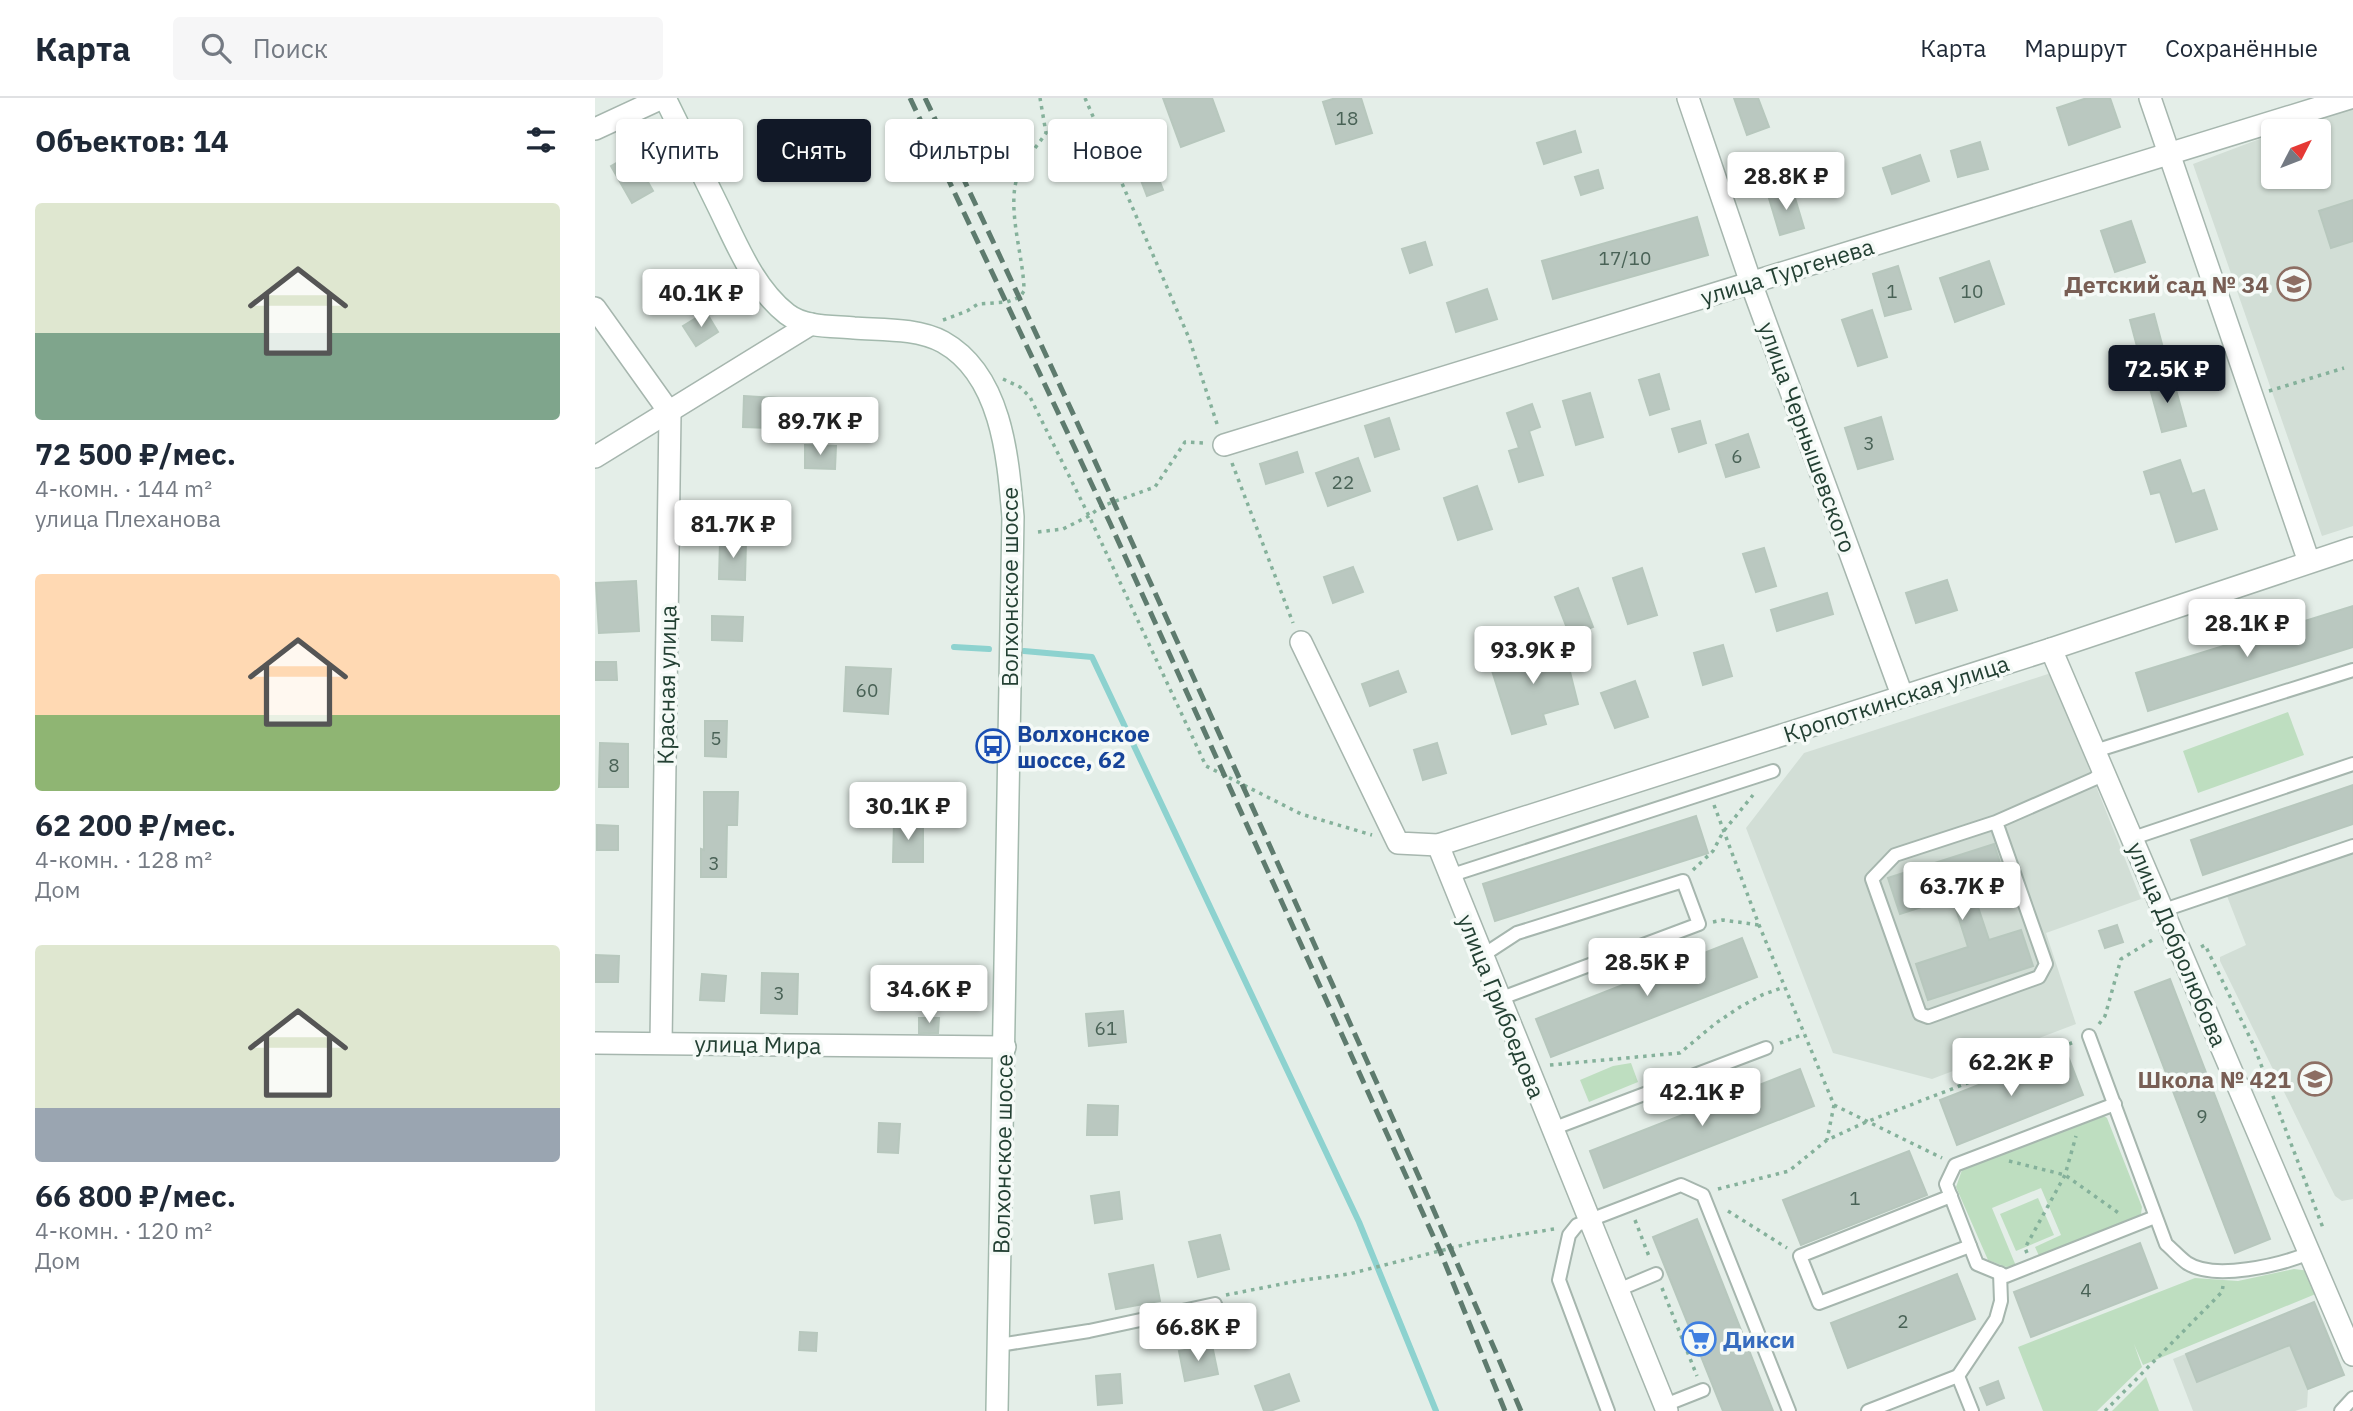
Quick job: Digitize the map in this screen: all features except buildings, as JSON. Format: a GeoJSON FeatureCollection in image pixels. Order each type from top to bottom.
{"type":"FeatureCollection","features":[{"type":"Feature","properties":{"kind":"street"},"geometry":{"type":"LineString","coordinates":[[595,130],[664,98],[749,268],[768,296],[789,316],[811,324]]}},
{"type":"Feature","properties":{"kind":"street","name":"улица Чернышевского"},"geometry":{"type":"LineString","coordinates":[[1688,98],[1751,283],[1902,695]]}},
{"type":"Feature","properties":{"kind":"street"},"geometry":{"type":"LineString","coordinates":[[2150,98],[2309,562]]}},
{"type":"Feature","properties":{"kind":"street","name":"улица Тургенева"},"geometry":{"type":"LineString","coordinates":[[1224,445],[2338,100]]}},
{"type":"Feature","properties":{"kind":"street"},"geometry":{"type":"LineString","coordinates":[[595,308],[670,413]]}},
{"type":"Feature","properties":{"kind":"street"},"geometry":{"type":"LineString","coordinates":[[595,457],[811,324]]}},
{"type":"Feature","properties":{"kind":"street","name":"Волхонское шоссе"},"geometry":{"type":"LineString","coordinates":[[811,324],[899,331],[920,334],[943,342],[975,372],[989,396],[1001,425],[1007,456],[1013,517],[997,1411]]}},
{"type":"Feature","properties":{"kind":"street","name":"Красная улица"},"geometry":{"type":"LineString","coordinates":[[660,1043],[670,413]]}},
{"type":"Feature","properties":{"kind":"street","name":"Кропоткинская улица"},"geometry":{"type":"LineString","coordinates":[[1438,845],[2051,649],[2353,548]]}},
{"type":"Feature","properties":{"kind":"street"},"geometry":{"type":"LineString","coordinates":[[1301,642],[1398,843],[1438,845]]}},
{"type":"Feature","properties":{"kind":"street","name":"улица Добролюбова"},"geometry":{"type":"LineString","coordinates":[[2051,649],[2353,1355]]}},
{"type":"Feature","properties":{"kind":"street","name":"улица Грибоедова"},"geometry":{"type":"LineString","coordinates":[[1438,845],[1552,1129],[1583,1223],[1618,1290],[1666,1408]]}},
{"type":"Feature","properties":{"kind":"street","name":"улица Мира"},"geometry":{"type":"LineString","coordinates":[[595,1043],[1005,1047]]}},
{"type":"Feature","properties":{"kind":"lane"},"geometry":{"type":"LineString","coordinates":[[2095,751],[2353,670]]}},
{"type":"Feature","properties":{"kind":"lane"},"geometry":{"type":"LineString","coordinates":[[2133,838],[2353,764]]}},
{"type":"Feature","properties":{"kind":"lane"},"geometry":{"type":"LineString","coordinates":[[1449,876],[1773,771]]}},
{"type":"Feature","properties":{"kind":"lane"},"geometry":{"type":"LineString","coordinates":[[1996,822],[2046,964],[2039,977],[1928,1017],[1920,1014],[1872,879],[1895,855],[1996,822],[2094,779],[2104,771]]}},
{"type":"Feature","properties":{"kind":"lane"},"geometry":{"type":"LineString","coordinates":[[2168,919],[2353,846]]}},
{"type":"Feature","properties":{"kind":"lane"},"geometry":{"type":"LineString","coordinates":[[1481,954],[1517,933],[1683,881],[1699,924],[1499,999]]}},
{"type":"Feature","properties":{"kind":"lane"},"geometry":{"type":"LineString","coordinates":[[2089,1036],[2167,1244],[2189,1264],[2226,1273],[2294,1260],[2309,1254]]}},
{"type":"Feature","properties":{"kind":"lane"},"geometry":{"type":"LineString","coordinates":[[1552,1129],[1766,1048]]}},
{"type":"Feature","properties":{"kind":"lane"},"geometry":{"type":"LineString","coordinates":[[2115,1104],[1955,1165],[1946,1184],[1977,1264],[2006,1276],[2155,1217]]}},
{"type":"Feature","properties":{"kind":"lane"},"geometry":{"type":"LineString","coordinates":[[1608,1411],[1559,1280],[1569,1235],[1583,1223],[1681,1185],[1703,1195],[1789,1411]]}},
{"type":"Feature","properties":{"kind":"lane"},"geometry":{"type":"LineString","coordinates":[[1951,1196],[1800,1256],[1819,1303],[1970,1245]]}},
{"type":"Feature","properties":{"kind":"lane"},"geometry":{"type":"LineString","coordinates":[[1868,1411],[1958,1376],[1996,1319],[2001,1301],[2000,1273]]}},
{"type":"Feature","properties":{"kind":"lane"},"geometry":{"type":"LineString","coordinates":[[1618,1290],[1657,1274]]}},
{"type":"Feature","properties":{"kind":"lane"},"geometry":{"type":"LineString","coordinates":[[999,1345],[1089,1331],[1215,1304]]}},
{"type":"Feature","properties":{"kind":"lane"},"geometry":{"type":"LineString","coordinates":[[1958,1376],[1972,1411]]}},
{"type":"Feature","properties":{"kind":"lane"},"geometry":{"type":"LineString","coordinates":[[1666,1408],[1703,1390]]}},
{"type":"Feature","properties":{"kind":"lane"},"geometry":{"type":"LineString","coordinates":[[2341,1411],[2353,1398]]}},
{"type":"Feature","properties":{"kind":"path"},"geometry":{"type":"LineString","coordinates":[[950,323],[943,320],[968,312],[978,304],[1007,302],[1020,297],[1024,290],[1015,215],[1016,189],[1020,170],[1046,133],[1040,98]]}},
{"type":"Feature","properties":{"kind":"path"},"geometry":{"type":"LineString","coordinates":[[1085,98],[1189,338],[1224,445],[1301,642]]}},
{"type":"Feature","properties":{"kind":"path"},"geometry":{"type":"LineString","coordinates":[[2252,396],[2344,368]]}},
{"type":"Feature","properties":{"kind":"path"},"geometry":{"type":"LineString","coordinates":[[998,372],[1003,380],[1020,387],[1030,397],[1206,766],[1301,814],[1398,843]]}},
{"type":"Feature","properties":{"kind":"path"},"geometry":{"type":"LineString","coordinates":[[1038,532],[1063,529],[1102,506],[1154,487],[1185,442],[1224,445]]}},
{"type":"Feature","properties":{"kind":"path"},"geometry":{"type":"LineString","coordinates":[[1683,881],[1713,851],[1723,832],[1773,771]]}},
{"type":"Feature","properties":{"kind":"path"},"geometry":{"type":"LineString","coordinates":[[1710,792],[1759,925],[1834,1105],[1827,1140]]}},
{"type":"Feature","properties":{"kind":"path"},"geometry":{"type":"LineString","coordinates":[[1703,1195],[1725,1186],[1789,1171],[1827,1140],[1866,1122],[2089,1036],[2105,1016],[2121,959],[2168,919]]}},
{"type":"Feature","properties":{"kind":"path"},"geometry":{"type":"LineString","coordinates":[[1699,924],[1723,920],[1759,925]]}},
{"type":"Feature","properties":{"kind":"path"},"geometry":{"type":"LineString","coordinates":[[2182,954],[2205,945],[2254,1046],[2327,1237],[2309,1254]]}},
{"type":"Feature","properties":{"kind":"path"},"geometry":{"type":"LineString","coordinates":[[1538,1067],[1576,1061],[1680,1053],[1740,1007],[1784,986]]}},
{"type":"Feature","properties":{"kind":"path"},"geometry":{"type":"LineString","coordinates":[[1766,1048],[1804,1034]]}},
{"type":"Feature","properties":{"kind":"path"},"geometry":{"type":"LineString","coordinates":[[1834,1105],[1955,1165]]}},
{"type":"Feature","properties":{"kind":"path"},"geometry":{"type":"LineString","coordinates":[[2032,1264],[2025,1248],[2065,1175],[2081,1117]]}},
{"type":"Feature","properties":{"kind":"path"},"geometry":{"type":"LineString","coordinates":[[1984,1154],[2065,1175],[2135,1225]]}},
{"type":"Feature","properties":{"kind":"path"},"geometry":{"type":"LineString","coordinates":[[1703,1195],[1800,1256]]}},
{"type":"Feature","properties":{"kind":"path"},"geometry":{"type":"LineString","coordinates":[[1629,1205],[1703,1390]]}},
{"type":"Feature","properties":{"kind":"path"},"geometry":{"type":"LineString","coordinates":[[1215,1304],[1222,1295],[1297,1281],[1349,1275],[1475,1242],[1583,1223]]}},
{"type":"Feature","properties":{"kind":"path"},"geometry":{"type":"LineString","coordinates":[[2105,1411],[2222,1292],[2226,1273]]}},
{"type":"Feature","properties":{"kind":"shaded area","name":"Детский сад № 34"},"geometry":{"type":"Polygon","coordinates":[[[2353,109],[2353,526],[2322,536],[2193,164],[2261,138],[2261,189],[2331,189],[2331,119],[2321,119],[2353,109]]]}},
{"type":"Feature","properties":{"kind":"shaded area"},"geometry":{"type":"Polygon","coordinates":[[[2051,673],[2141,899],[2046,933],[2076,1024],[1932,1079],[1833,1053],[1746,828],[1804,753],[2051,673]]]}},
{"type":"Feature","properties":{"kind":"shaded area","name":"Школа № 421"},"geometry":{"type":"Polygon","coordinates":[[[2353,848],[2353,1199],[2342,1201],[2335,1196],[2220,957],[2246,945],[2225,891],[2353,848]]]}},
{"type":"Feature","properties":{"kind":"shaded area"},"geometry":{"type":"Polygon","coordinates":[[[2314,1302],[2344,1375],[2308,1389],[2307,1407],[2295,1411],[2193,1411],[2173,1359],[2314,1302]]]}},
{"type":"Feature","properties":{"kind":"green space"},"geometry":{"type":"Polygon","coordinates":[[[2288,712],[2304,755],[2198,793],[2183,751],[2288,712]]]}},
{"type":"Feature","properties":{"kind":"green space"},"geometry":{"type":"Polygon","coordinates":[[[1631,1063],[1638,1082],[1589,1102],[1580,1080],[1613,1066],[1631,1063]]]}},
{"type":"Feature","properties":{"kind":"green space"},"geometry":{"type":"Polygon","coordinates":[[[2101,1114],[2107,1118],[2142,1207],[2141,1214],[2040,1258],[2035,1247],[2061,1235],[2041,1188],[1992,1208],[2016,1266],[2006,1267],[1988,1260],[1956,1187],[1962,1170],[1970,1164],[2101,1114]]]}},
{"type":"Feature","properties":{"kind":"green space"},"geometry":{"type":"Polygon","coordinates":[[[2038,1198],[2054,1235],[2016,1251],[2000,1214],[2038,1198]]]}},
{"type":"Feature","properties":{"kind":"green space"},"geometry":{"type":"Polygon","coordinates":[[[2294,1269],[2310,1271],[2318,1293],[2143,1365],[2134,1344],[2142,1367],[2097,1411],[2043,1411],[2018,1347],[2195,1278],[2238,1281],[2294,1269]]]}},
{"type":"Feature","properties":{"kind":"green space"},"geometry":{"type":"Polygon","coordinates":[[[2146,1377],[2159,1411],[2112,1411],[2146,1377]]]}},
{"type":"Feature","properties":{"kind":"waterway"},"geometry":{"type":"LineString","coordinates":[[954,647],[989,649]]}},
{"type":"Feature","properties":{"kind":"waterway"},"geometry":{"type":"LineString","coordinates":[[1024,651],[1092,657],[1359,1222],[1436,1411]]}},
{"type":"Feature","properties":{"kind":"railway"},"geometry":{"type":"LineString","coordinates":[[910,98],[1110,523],[1440,1251],[1505,1411]]}},
{"type":"Feature","properties":{"kind":"railway"},"geometry":{"type":"LineString","coordinates":[[925,98],[1256,815],[1521,1411]]}},
{"type":"Feature","properties":{"kind":"place","name":"Детский сад № 34"},"geometry":{"type":"Point","coordinates":[2294,284]}},
{"type":"Feature","properties":{"kind":"place","name":"Волхонское шоссе, 62"},"geometry":{"type":"Point","coordinates":[993,746]}},
{"type":"Feature","properties":{"kind":"place","name":"Школа № 421"},"geometry":{"type":"Point","coordinates":[2315,1079]}},
{"type":"Feature","properties":{"kind":"place","name":"Дикси"},"geometry":{"type":"Point","coordinates":[1699,1339]}}]}
